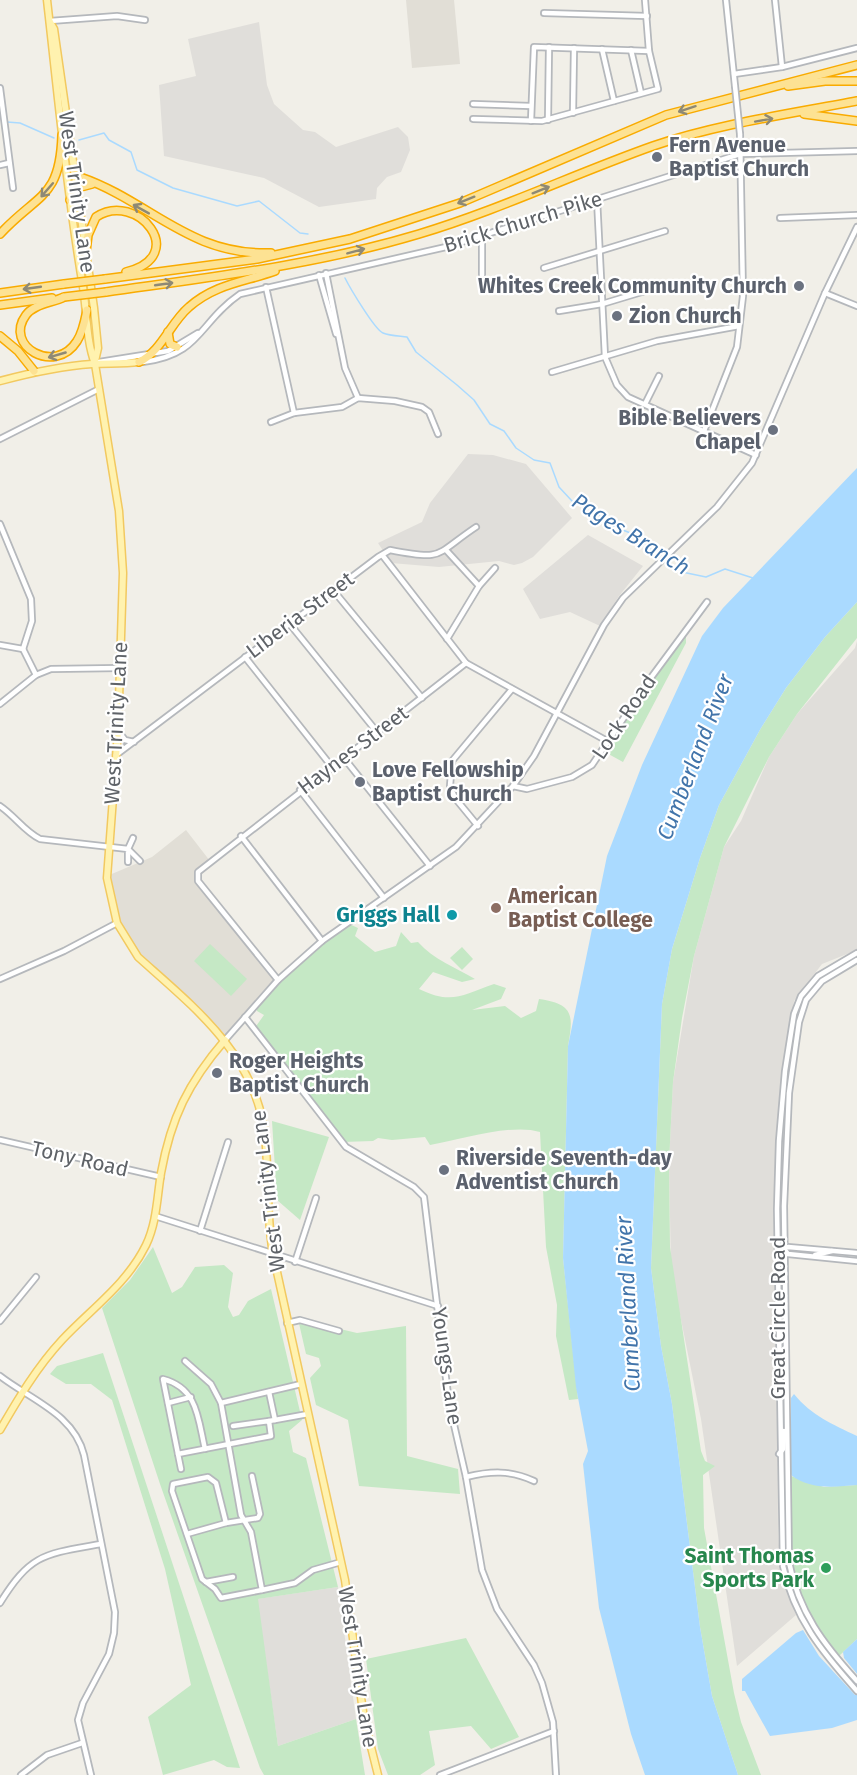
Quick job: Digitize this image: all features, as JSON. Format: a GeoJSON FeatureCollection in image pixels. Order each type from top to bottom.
{"type":"FeatureCollection","features":[{"type":"Feature","properties":{"kind":"highway"},"geometry":{"type":"LineString","coordinates":[[0,293],[229,263],[294,252],[350,239],[410,221],[481,194],[666,115],[857,65]]}},
{"type":"Feature","properties":{"kind":"highway"},"geometry":{"type":"LineString","coordinates":[[764,90],[825,81],[857,81]]}},
{"type":"Feature","properties":{"kind":"highway"},"geometry":{"type":"LineString","coordinates":[[0,305],[286,267],[342,255],[440,227],[675,140],[857,101]]}},
{"type":"Feature","properties":{"kind":"highway"},"geometry":{"type":"LineString","coordinates":[[799,113],[857,121]]}},
{"type":"Feature","properties":{"kind":"highway"},"geometry":{"type":"LineString","coordinates":[[0,234],[53,183],[61,163],[62,135]]}},
{"type":"Feature","properties":{"kind":"highway"},"geometry":{"type":"LineString","coordinates":[[74,170],[80,177],[98,184],[214,247],[249,254],[294,252]]}},
{"type":"Feature","properties":{"kind":"highway"},"geometry":{"type":"LineString","coordinates":[[70,200],[76,188],[86,184],[98,184]]}},
{"type":"Feature","properties":{"kind":"highway"},"geometry":{"type":"LineString","coordinates":[[86,252],[91,223],[102,213],[125,211],[145,222],[152,230],[156,244],[150,262],[114,277]]}},
{"type":"Feature","properties":{"kind":"highway"},"geometry":{"type":"LineString","coordinates":[[139,362],[154,353],[190,306],[215,289],[286,267]]}},
{"type":"Feature","properties":{"kind":"highway"},"geometry":{"type":"LineString","coordinates":[[64,297],[39,305],[27,313],[22,321],[22,337],[29,350],[37,355],[58,357],[72,348],[82,330],[87,310]]}},
{"type":"Feature","properties":{"kind":"highway"},"geometry":{"type":"LineString","coordinates":[[168,332],[170,344],[177,347]]}},
{"type":"Feature","properties":{"kind":"highway"},"geometry":{"type":"LineString","coordinates":[[0,336],[18,351],[34,372]]}},
{"type":"Feature","properties":{"kind":"main road","name":"West Trinity Lane"},"geometry":{"type":"LineString","coordinates":[[47,0],[70,200],[87,310],[90,351],[95,364],[120,520],[123,573],[118,732],[108,889],[117,923],[138,957],[200,1012],[225,1040],[255,1093],[262,1119],[273,1254],[341,1562],[353,1629],[367,1735],[378,1775]]}},
{"type":"Feature","properties":{"kind":"main road","name":"West Trinity Lane"},"geometry":{"type":"LineString","coordinates":[[50,21],[54,29],[86,252],[98,348],[95,364]]}},
{"type":"Feature","properties":{"kind":"main road","name":"Brick Church Pike"},"geometry":{"type":"LineString","coordinates":[[0,381],[34,372],[95,364],[139,362]]}},
{"type":"Feature","properties":{"kind":"main road"},"geometry":{"type":"LineString","coordinates":[[0,1430],[22,1393],[62,1340],[124,1279],[147,1243],[155,1216],[168,1138],[183,1097],[204,1065],[225,1040]]}},
{"type":"Feature","properties":{"kind":"street"},"geometry":{"type":"LineString","coordinates":[[473,119],[548,120],[658,89],[649,51],[645,0]]}},
{"type":"Feature","properties":{"kind":"street"},"geometry":{"type":"LineString","coordinates":[[704,431],[736,347],[743,296],[740,134],[726,0]]}},
{"type":"Feature","properties":{"kind":"street"},"geometry":{"type":"LineString","coordinates":[[775,0],[782,67]]}},
{"type":"Feature","properties":{"kind":"street"},"geometry":{"type":"LineString","coordinates":[[544,13],[647,16]]}},
{"type":"Feature","properties":{"kind":"street"},"geometry":{"type":"LineString","coordinates":[[50,21],[117,16],[145,20]]}},
{"type":"Feature","properties":{"kind":"street"},"geometry":{"type":"LineString","coordinates":[[531,121],[534,47],[649,51]]}},
{"type":"Feature","properties":{"kind":"street"},"geometry":{"type":"LineString","coordinates":[[548,120],[549,47]]}},
{"type":"Feature","properties":{"kind":"street"},"geometry":{"type":"LineString","coordinates":[[573,113],[574,48]]}},
{"type":"Feature","properties":{"kind":"street"},"geometry":{"type":"LineString","coordinates":[[734,74],[782,67],[857,48]]}},
{"type":"Feature","properties":{"kind":"street"},"geometry":{"type":"LineString","coordinates":[[602,49],[614,101]]}},
{"type":"Feature","properties":{"kind":"street"},"geometry":{"type":"LineString","coordinates":[[631,50],[641,93]]}},
{"type":"Feature","properties":{"kind":"street"},"geometry":{"type":"LineString","coordinates":[[0,88],[13,188]]}},
{"type":"Feature","properties":{"kind":"street"},"geometry":{"type":"LineString","coordinates":[[472,104],[531,106]]}},
{"type":"Feature","properties":{"kind":"street","name":"Brick Church Pike"},"geometry":{"type":"LineString","coordinates":[[139,362],[171,357],[184,350],[227,303],[240,294],[482,237],[740,154],[857,151]]}},
{"type":"Feature","properties":{"kind":"street"},"geometry":{"type":"LineString","coordinates":[[0,165],[9,163]]}},
{"type":"Feature","properties":{"kind":"street"},"geometry":{"type":"LineString","coordinates":[[597,199],[604,357],[617,385],[628,397],[756,455]]}},
{"type":"Feature","properties":{"kind":"street"},"geometry":{"type":"LineString","coordinates":[[780,218],[857,215]]}},
{"type":"Feature","properties":{"kind":"street"},"geometry":{"type":"LineString","coordinates":[[225,1040],[278,980],[322,941],[430,866],[478,826],[513,786],[557,713],[604,625],[643,576],[717,507],[756,455],[825,293],[857,227]]}},
{"type":"Feature","properties":{"kind":"street"},"geometry":{"type":"LineString","coordinates":[[544,268],[665,231]]}},
{"type":"Feature","properties":{"kind":"street"},"geometry":{"type":"LineString","coordinates":[[482,237],[482,275]]}},
{"type":"Feature","properties":{"kind":"street"},"geometry":{"type":"LineString","coordinates":[[326,273],[338,339]]}},
{"type":"Feature","properties":{"kind":"street"},"geometry":{"type":"LineString","coordinates":[[319,275],[345,368],[358,398]]}},
{"type":"Feature","properties":{"kind":"street"},"geometry":{"type":"LineString","coordinates":[[559,311],[602,304],[665,285],[691,285]]}},
{"type":"Feature","properties":{"kind":"street"},"geometry":{"type":"LineString","coordinates":[[266,287],[294,413]]}},
{"type":"Feature","properties":{"kind":"street"},"geometry":{"type":"LineString","coordinates":[[825,293],[857,306]]}},
{"type":"Feature","properties":{"kind":"street"},"geometry":{"type":"LineString","coordinates":[[552,372],[686,334],[739,326]]}},
{"type":"Feature","properties":{"kind":"street","name":"Brick Church Pike"},"geometry":{"type":"LineString","coordinates":[[95,364],[177,347],[203,330]]}},
{"type":"Feature","properties":{"kind":"street"},"geometry":{"type":"LineString","coordinates":[[645,404],[659,376]]}},
{"type":"Feature","properties":{"kind":"street"},"geometry":{"type":"LineString","coordinates":[[0,439],[99,389]]}},
{"type":"Feature","properties":{"kind":"street"},"geometry":{"type":"LineString","coordinates":[[271,422],[294,413],[342,407],[358,398],[395,401],[422,407],[429,412],[438,434]]}},
{"type":"Feature","properties":{"kind":"street"},"geometry":{"type":"LineString","coordinates":[[0,524],[31,600],[32,621],[23,649],[36,675]]}},
{"type":"Feature","properties":{"kind":"street"},"geometry":{"type":"LineString","coordinates":[[476,527],[439,554],[420,556],[390,550],[383,556],[465,663],[609,742]]}},
{"type":"Feature","properties":{"kind":"street"},"geometry":{"type":"LineString","coordinates":[[446,550],[479,586]]}},
{"type":"Feature","properties":{"kind":"street","name":"Liberia Street"},"geometry":{"type":"LineString","coordinates":[[116,755],[333,590],[383,556]]}},
{"type":"Feature","properties":{"kind":"street"},"geometry":{"type":"LineString","coordinates":[[447,639],[479,586],[495,568]]}},
{"type":"Feature","properties":{"kind":"street"},"geometry":{"type":"LineString","coordinates":[[333,590],[422,698]]}},
{"type":"Feature","properties":{"kind":"street","name":"Lock Road"},"geometry":{"type":"LineString","coordinates":[[513,786],[527,789],[572,777],[592,765],[650,679],[707,602]]}},
{"type":"Feature","properties":{"kind":"street"},"geometry":{"type":"LineString","coordinates":[[289,623],[377,732]]}},
{"type":"Feature","properties":{"kind":"street"},"geometry":{"type":"LineString","coordinates":[[0,645],[23,649]]}},
{"type":"Feature","properties":{"kind":"street"},"geometry":{"type":"LineString","coordinates":[[245,657],[332,767]]}},
{"type":"Feature","properties":{"kind":"street","name":"Haynes Street"},"geometry":{"type":"LineString","coordinates":[[278,980],[196,877],[198,872],[241,836],[465,663]]}},
{"type":"Feature","properties":{"kind":"street"},"geometry":{"type":"LineString","coordinates":[[0,704],[36,675],[51,669],[120,668]]}},
{"type":"Feature","properties":{"kind":"street"},"geometry":{"type":"LineString","coordinates":[[478,826],[455,798],[450,786],[452,761],[512,689]]}},
{"type":"Feature","properties":{"kind":"street"},"geometry":{"type":"LineString","coordinates":[[118,732],[125,740],[134,742]]}},
{"type":"Feature","properties":{"kind":"street"},"geometry":{"type":"LineString","coordinates":[[344,758],[430,866]]}},
{"type":"Feature","properties":{"kind":"street"},"geometry":{"type":"LineString","coordinates":[[300,790],[384,898]]}},
{"type":"Feature","properties":{"kind":"street"},"geometry":{"type":"LineString","coordinates":[[0,806],[11,813],[27,832],[40,839],[128,849],[140,861]]}},
{"type":"Feature","properties":{"kind":"street"},"geometry":{"type":"LineString","coordinates":[[241,836],[322,941]]}},
{"type":"Feature","properties":{"kind":"street"},"geometry":{"type":"LineString","coordinates":[[128,862],[128,849],[133,838]]}},
{"type":"Feature","properties":{"kind":"street"},"geometry":{"type":"LineString","coordinates":[[0,979],[64,951],[117,923]]}},
{"type":"Feature","properties":{"kind":"street","name":"Great Circle Road"},"geometry":{"type":"LineString","coordinates":[[857,952],[813,980],[801,996],[794,1014],[779,1141],[777,1250],[781,1552],[788,1587],[810,1635],[857,1691]]}},
{"type":"Feature","properties":{"kind":"street","name":"Great Circle Road"},"geometry":{"type":"LineString","coordinates":[[857,960],[817,986],[801,1013],[786,1131],[785,1250],[787,1548],[794,1585],[812,1627],[857,1681]]}},
{"type":"Feature","properties":{"kind":"street","name":"Youngs Lane"},"geometry":{"type":"LineString","coordinates":[[245,1017],[346,1147],[422,1193],[427,1210],[449,1403],[466,1477],[482,1568],[489,1592],[538,1673],[554,1731],[555,1775]]}},
{"type":"Feature","properties":{"kind":"street","name":"Tony Road"},"geometry":{"type":"LineString","coordinates":[[0,1140],[161,1177]]}},
{"type":"Feature","properties":{"kind":"street"},"geometry":{"type":"LineString","coordinates":[[200,1231],[228,1142]]}},
{"type":"Feature","properties":{"kind":"street"},"geometry":{"type":"LineString","coordinates":[[296,1262],[316,1198]]}},
{"type":"Feature","properties":{"kind":"street"},"geometry":{"type":"LineString","coordinates":[[155,1216],[438,1306]]}},
{"type":"Feature","properties":{"kind":"street"},"geometry":{"type":"LineString","coordinates":[[777,1250],[785,1250],[788,1247],[857,1253]]}},
{"type":"Feature","properties":{"kind":"street"},"geometry":{"type":"LineString","coordinates":[[785,1250],[788,1254],[857,1261]]}},
{"type":"Feature","properties":{"kind":"street"},"geometry":{"type":"LineString","coordinates":[[815,1255],[833,1250]]}},
{"type":"Feature","properties":{"kind":"street"},"geometry":{"type":"LineString","coordinates":[[0,1320],[36,1277]]}},
{"type":"Feature","properties":{"kind":"street"},"geometry":{"type":"LineString","coordinates":[[287,1323],[300,1320],[339,1331]]}},
{"type":"Feature","properties":{"kind":"street"},"geometry":{"type":"LineString","coordinates":[[185,1361],[211,1384],[220,1403],[244,1520],[251,1532],[262,1590]]}},
{"type":"Feature","properties":{"kind":"street"},"geometry":{"type":"LineString","coordinates":[[0,1376],[22,1393],[59,1415],[79,1439],[115,1612],[114,1633],[101,1673],[83,1703],[78,1720],[91,1775]]}},
{"type":"Feature","properties":{"kind":"street"},"geometry":{"type":"LineString","coordinates":[[180,1469],[163,1379],[171,1381],[192,1397],[205,1449]]}},
{"type":"Feature","properties":{"kind":"street"},"geometry":{"type":"LineString","coordinates":[[220,1403],[302,1384]]}},
{"type":"Feature","properties":{"kind":"street"},"geometry":{"type":"LineString","coordinates":[[269,1392],[275,1420]]}},
{"type":"Feature","properties":{"kind":"street"},"geometry":{"type":"LineString","coordinates":[[168,1402],[192,1397]]}},
{"type":"Feature","properties":{"kind":"street"},"geometry":{"type":"LineString","coordinates":[[233,1426],[308,1414]]}},
{"type":"Feature","properties":{"kind":"street"},"geometry":{"type":"LineString","coordinates":[[177,1454],[271,1436],[269,1421]]}},
{"type":"Feature","properties":{"kind":"street"},"geometry":{"type":"LineString","coordinates":[[779,1454],[783,1449],[786,1428]]}},
{"type":"Feature","properties":{"kind":"street"},"geometry":{"type":"LineString","coordinates":[[466,1477],[503,1471],[519,1474],[534,1481]]}},
{"type":"Feature","properties":{"kind":"street"},"geometry":{"type":"LineString","coordinates":[[187,1534],[226,1523],[258,1518],[260,1514],[252,1476]]}},
{"type":"Feature","properties":{"kind":"street"},"geometry":{"type":"LineString","coordinates":[[226,1523],[216,1483],[208,1477],[173,1484],[172,1491],[202,1579],[221,1598],[295,1583],[313,1570],[341,1562]]}},
{"type":"Feature","properties":{"kind":"street"},"geometry":{"type":"LineString","coordinates":[[0,1603],[16,1577],[35,1560],[54,1553],[101,1544]]}},
{"type":"Feature","properties":{"kind":"street"},"geometry":{"type":"LineString","coordinates":[[206,1582],[233,1577]]}},
{"type":"Feature","properties":{"kind":"street"},"geometry":{"type":"LineString","coordinates":[[440,1775],[554,1731]]}},
{"type":"Feature","properties":{"kind":"street"},"geometry":{"type":"LineString","coordinates":[[21,1775],[47,1755],[82,1743]]}},
{"type":"Feature","properties":{"kind":"shaded area"},"geometry":{"type":"Polygon","coordinates":[[[406,0],[454,0],[460,64],[412,68],[406,0]]]}},
{"type":"Feature","properties":{"kind":"shaded area"},"geometry":{"type":"Polygon","coordinates":[[[259,22],[267,85],[274,104],[303,130],[315,132],[336,147],[398,127],[408,137],[410,150],[401,172],[387,177],[377,188],[376,199],[319,207],[264,178],[164,156],[159,85],[196,76],[188,39],[259,22]]]}},
{"type":"Feature","properties":{"kind":"shaded area"},"geometry":{"type":"Polygon","coordinates":[[[468,454],[493,455],[526,464],[572,518],[533,557],[514,565],[499,561],[439,567],[391,563],[378,543],[422,522],[430,503],[468,454]]]}},
{"type":"Feature","properties":{"kind":"shaded area"},"geometry":{"type":"Polygon","coordinates":[[[588,535],[643,566],[619,596],[600,626],[570,612],[540,619],[523,589],[588,535]]]}},
{"type":"Feature","properties":{"kind":"shaded area"},"geometry":{"type":"Polygon","coordinates":[[[857,641],[857,950],[822,964],[794,1001],[776,1151],[778,1536],[782,1576],[796,1615],[737,1666],[701,1419],[671,1270],[669,1163],[673,1082],[694,956],[724,847],[741,821],[769,757],[797,714],[855,648],[857,641]]]}},
{"type":"Feature","properties":{"kind":"shaded area"},"geometry":{"type":"Polygon","coordinates":[[[186,830],[210,861],[196,877],[278,980],[225,1040],[138,957],[117,923],[107,876],[152,857],[186,830]]]}},
{"type":"Feature","properties":{"kind":"shaded area"},"geometry":{"type":"Polygon","coordinates":[[[338,1587],[356,1719],[278,1746],[257,1599],[338,1587]]]}},
{"type":"Feature","properties":{"kind":"green space"},"geometry":{"type":"Polygon","coordinates":[[[857,602],[857,638],[797,714],[769,757],[724,847],[694,956],[673,1082],[669,1163],[670,1247],[701,1451],[705,1461],[715,1466],[703,1475],[704,1528],[734,1693],[741,1722],[761,1775],[738,1775],[712,1696],[700,1627],[672,1404],[661,1346],[651,1268],[662,1004],[672,949],[719,805],[761,728],[786,688],[825,637],[857,602]]]}},
{"type":"Feature","properties":{"kind":"green space"},"geometry":{"type":"Polygon","coordinates":[[[690,625],[692,627],[686,636],[686,643],[623,762],[603,751],[650,679],[690,625]]]}},
{"type":"Feature","properties":{"kind":"green space"},"geometry":{"type":"Polygon","coordinates":[[[347,923],[358,928],[355,936],[375,952],[396,946],[401,932],[411,943],[418,942],[438,958],[475,979],[462,982],[433,972],[419,989],[430,994],[440,997],[457,997],[494,984],[506,988],[501,999],[472,1010],[505,1006],[521,1018],[536,1011],[539,999],[559,1004],[568,1012],[571,1026],[568,1046],[563,1258],[578,1399],[569,1400],[556,1336],[557,1305],[546,1247],[540,1132],[501,1131],[430,1145],[425,1137],[392,1140],[378,1138],[373,1141],[342,1142],[254,1029],[264,1015],[257,1011],[257,1007],[276,986],[278,980],[347,923]]]}},
{"type":"Feature","properties":{"kind":"green space"},"geometry":{"type":"Polygon","coordinates":[[[210,944],[247,979],[231,996],[194,961],[210,944]]]}},
{"type":"Feature","properties":{"kind":"green space"},"geometry":{"type":"Polygon","coordinates":[[[462,947],[473,959],[462,970],[450,958],[462,947]]]}},
{"type":"Feature","properties":{"kind":"green space"},"geometry":{"type":"Polygon","coordinates":[[[272,1121],[329,1137],[300,1220],[277,1200],[272,1121]]]}},
{"type":"Feature","properties":{"kind":"green space"},"geometry":{"type":"Polygon","coordinates":[[[153,1247],[172,1293],[182,1287],[195,1267],[224,1265],[233,1273],[228,1307],[233,1317],[239,1315],[248,1301],[271,1289],[302,1420],[289,1431],[293,1452],[306,1458],[338,1587],[258,1599],[278,1746],[356,1719],[365,1775],[264,1775],[260,1768],[160,1484],[102,1308],[130,1280],[153,1247]]]}},
{"type":"Feature","properties":{"kind":"green space"},"geometry":{"type":"Polygon","coordinates":[[[298,1319],[357,1333],[406,1326],[407,1456],[458,1469],[460,1494],[359,1486],[348,1420],[316,1405],[310,1378],[321,1366],[319,1358],[306,1354],[298,1319]]]}},
{"type":"Feature","properties":{"kind":"green space"},"geometry":{"type":"Polygon","coordinates":[[[103,1353],[240,1768],[227,1767],[214,1760],[163,1775],[148,1717],[191,1685],[165,1569],[112,1400],[91,1384],[66,1384],[50,1374],[57,1366],[103,1353]]]}},
{"type":"Feature","properties":{"kind":"green space","name":"Saint Thomas Sports Park"},"geometry":{"type":"Polygon","coordinates":[[[788,1475],[824,1487],[857,1485],[857,1639],[839,1656],[808,1615],[801,1599],[790,1546],[788,1475]]]}},
{"type":"Feature","properties":{"kind":"green space"},"geometry":{"type":"Polygon","coordinates":[[[466,1638],[519,1737],[491,1749],[471,1726],[429,1731],[435,1765],[420,1775],[388,1775],[378,1749],[366,1659],[466,1638]]]}},
{"type":"Feature","properties":{"kind":"water","name":"Cumberland River"},"geometry":{"type":"Polygon","coordinates":[[[857,468],[857,602],[825,637],[786,688],[761,728],[719,805],[672,949],[662,1004],[651,1268],[661,1346],[672,1404],[700,1627],[712,1696],[738,1775],[645,1775],[631,1734],[599,1608],[583,1464],[588,1451],[576,1387],[563,1258],[568,1046],[607,856],[642,765],[702,636],[723,608],[857,468]]]}},
{"type":"Feature","properties":{"kind":"water"},"geometry":{"type":"Polygon","coordinates":[[[794,1394],[815,1414],[857,1436],[857,1485],[831,1487],[814,1485],[791,1475],[791,1398],[794,1394]]]}},
{"type":"Feature","properties":{"kind":"water"},"geometry":{"type":"Polygon","coordinates":[[[803,1630],[819,1656],[855,1695],[857,1694],[857,1720],[832,1728],[770,1736],[745,1691],[742,1691],[742,1679],[796,1633],[803,1630]]]}},
{"type":"Feature","properties":{"kind":"water"},"geometry":{"type":"Polygon","coordinates":[[[857,1639],[857,1674],[844,1658],[843,1652],[857,1639]]]}},
{"type":"Feature","properties":{"kind":"waterway","name":"Pages Branch"},"geometry":{"type":"LineString","coordinates":[[7,122],[20,123],[54,138]]}},
{"type":"Feature","properties":{"kind":"waterway","name":"Pages Branch"},"geometry":{"type":"LineString","coordinates":[[79,140],[104,133],[109,140],[131,152],[137,170],[173,188],[237,206],[259,201],[300,233],[308,234]]}},
{"type":"Feature","properties":{"kind":"waterway","name":"Pages Branch"},"geometry":{"type":"LineString","coordinates":[[345,278],[379,330],[389,335],[407,337],[416,352],[474,400],[490,424],[504,431],[516,448],[534,460],[550,463],[559,487],[572,501],[591,507],[610,525],[633,534],[682,572],[706,577],[725,569],[753,578]]}},
{"type":"Feature","properties":{"kind":"place","name":"Fern Avenue Baptist Church"},"geometry":{"type":"Point","coordinates":[657,157]}},
{"type":"Feature","properties":{"kind":"place","name":"Whites Creek Community Church"},"geometry":{"type":"Point","coordinates":[799,286]}},
{"type":"Feature","properties":{"kind":"place","name":"Zion Church"},"geometry":{"type":"Point","coordinates":[617,316]}},
{"type":"Feature","properties":{"kind":"place","name":"Bible Believers Chapel"},"geometry":{"type":"Point","coordinates":[773,430]}},
{"type":"Feature","properties":{"kind":"place","name":"Love Fellowship Baptist Church"},"geometry":{"type":"Point","coordinates":[360,782]}},
{"type":"Feature","properties":{"kind":"place","name":"American Baptist College"},"geometry":{"type":"Point","coordinates":[496,908]}},
{"type":"Feature","properties":{"kind":"place","name":"Griggs Hall"},"geometry":{"type":"Point","coordinates":[452,915]}},
{"type":"Feature","properties":{"kind":"place","name":"Roger Heights Baptist Church"},"geometry":{"type":"Point","coordinates":[217,1073]}},
{"type":"Feature","properties":{"kind":"place","name":"Riverside Seventh-day Adventist Church"},"geometry":{"type":"Point","coordinates":[444,1170]}},
{"type":"Feature","properties":{"kind":"place","name":"Saint Thomas Sports Park"},"geometry":{"type":"Point","coordinates":[826,1568]}}]}
